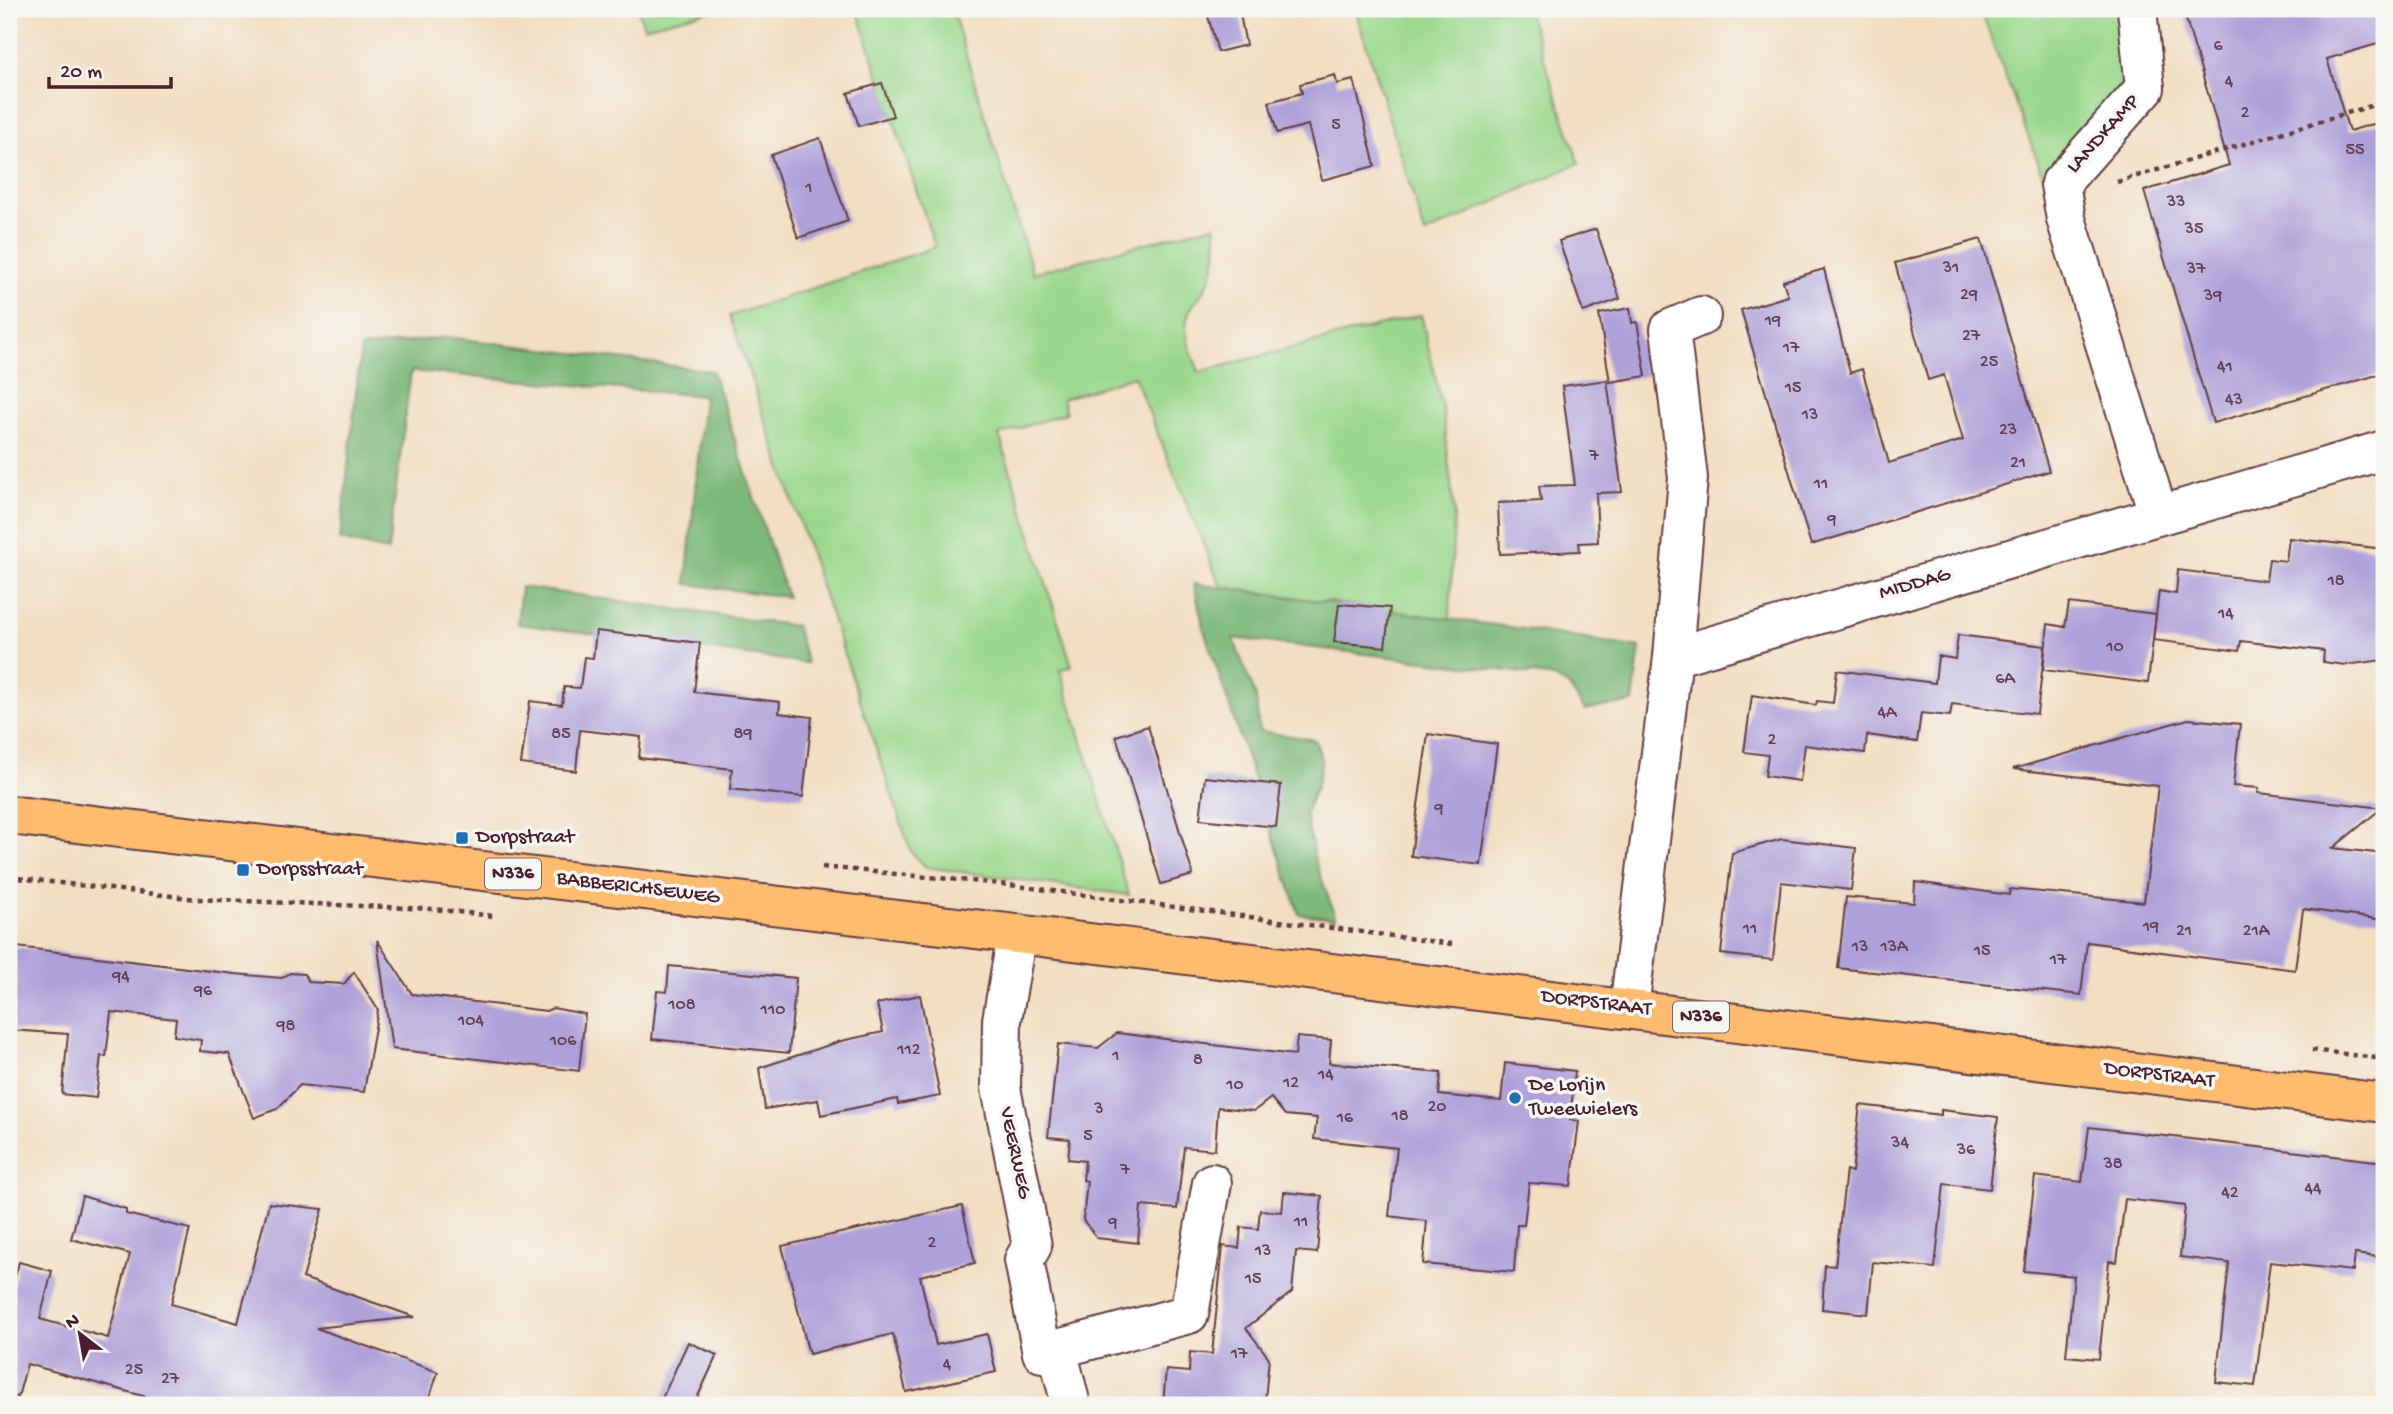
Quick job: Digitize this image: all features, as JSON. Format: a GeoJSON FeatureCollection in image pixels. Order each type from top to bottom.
{"type":"FeatureCollection","features":[{"type":"Feature","properties":{"kind":"main road","name":"BABBERICHSEWEG"},"geometry":{"type":"LineString","coordinates":[[9,816],[1017,934]]}},
{"type":"Feature","properties":{"kind":"main road","name":"DORPSTRAAT"},"geometry":{"type":"LineString","coordinates":[[1017,934],[2384,1102]]}},
{"type":"Feature","properties":{"kind":"street","name":"LANDKAMP"},"geometry":{"type":"LineString","coordinates":[[2064,209],[2060,184],[2146,88],[2137,9]]}},
{"type":"Feature","properties":{"kind":"street"},"geometry":{"type":"LineString","coordinates":[[2064,209],[2158,513]]}},
{"type":"Feature","properties":{"kind":"street"},"geometry":{"type":"LineString","coordinates":[[1629,1008],[1672,657],[1688,478],[1670,329],[1701,316]]}},
{"type":"Feature","properties":{"kind":"street","name":"MIDDAG"},"geometry":{"type":"LineString","coordinates":[[1672,657],[2158,513],[2384,450]]}},
{"type":"Feature","properties":{"kind":"street","name":"VEERWEG"},"geometry":{"type":"LineString","coordinates":[[1017,934],[1002,1020],[1001,1088],[1026,1207],[1031,1246],[1024,1260],[1042,1353],[1057,1349]]}},
{"type":"Feature","properties":{"kind":"street"},"geometry":{"type":"LineString","coordinates":[[1071,1405],[1057,1349],[1189,1314],[1212,1183]]}},
{"type":"Feature","properties":{"kind":"path"},"geometry":{"type":"LineString","coordinates":[[2064,209],[2384,102]]}},
{"type":"Feature","properties":{"kind":"path"},"geometry":{"type":"LineString","coordinates":[[9,877],[197,899],[433,909],[502,917]]}},
{"type":"Feature","properties":{"kind":"green space"},"geometry":{"type":"Polygon","coordinates":[[[638,9],[717,9],[644,27],[638,9]]]}},
{"type":"Feature","properties":{"kind":"green space"},"geometry":{"type":"Polygon","coordinates":[[[857,9],[952,9],[1033,273],[1215,225],[1216,248],[1212,271],[1207,285],[1189,313],[1186,324],[1188,343],[1199,372],[1421,315],[1443,411],[1454,512],[1450,619],[1221,587],[1134,376],[1062,399],[1066,413],[999,435],[1072,666],[1060,670],[1129,895],[926,867],[911,852],[730,316],[935,247],[857,9]]]}},
{"type":"Feature","properties":{"kind":"green space"},"geometry":{"type":"Polygon","coordinates":[[[1355,9],[1527,9],[1579,163],[1425,234],[1355,9]]]}},
{"type":"Feature","properties":{"kind":"green space"},"geometry":{"type":"Polygon","coordinates":[[[1980,9],[2125,9],[2127,58],[2122,83],[2046,183],[1980,9]]]}},
{"type":"Feature","properties":{"kind":"green space"},"geometry":{"type":"Polygon","coordinates":[[[448,337],[712,371],[787,597],[686,584],[704,396],[411,371],[388,551],[340,540],[361,348],[448,337]]]}},
{"type":"Feature","properties":{"kind":"green space"},"geometry":{"type":"Polygon","coordinates":[[[1194,584],[1531,630],[1640,648],[1633,702],[1585,710],[1568,685],[1549,676],[1233,638],[1256,697],[1259,731],[1315,740],[1322,760],[1317,785],[1305,812],[1315,861],[1336,918],[1299,914],[1204,630],[1194,584]]]}},
{"type":"Feature","properties":{"kind":"green space"},"geometry":{"type":"Polygon","coordinates":[[[521,587],[796,626],[807,663],[517,624],[521,587]]]}},
{"type":"Feature","properties":{"kind":"building"},"geometry":{"type":"Polygon","coordinates":[[[1206,9],[1239,9],[1246,45],[1218,52],[1206,9]]]}},
{"type":"Feature","properties":{"kind":"building"},"geometry":{"type":"Polygon","coordinates":[[[2183,9],[2384,9],[2384,42],[2327,59],[2349,131],[2384,121],[2384,373],[2213,423],[2144,191],[2229,165],[2183,9]]]}},
{"type":"Feature","properties":{"kind":"building"},"geometry":{"type":"Polygon","coordinates":[[[1335,75],[1337,84],[1354,80],[1375,166],[1322,180],[1308,125],[1277,133],[1269,102],[1302,93],[1300,84],[1335,75]]]}},
{"type":"Feature","properties":{"kind":"building"},"geometry":{"type":"Polygon","coordinates":[[[882,83],[893,116],[859,126],[848,93],[882,83]]]}},
{"type":"Feature","properties":{"kind":"building"},"geometry":{"type":"Polygon","coordinates":[[[820,138],[848,221],[798,238],[771,155],[820,138]]]}},
{"type":"Feature","properties":{"kind":"building"},"geometry":{"type":"Polygon","coordinates":[[[1596,229],[1620,299],[1583,312],[1559,241],[1596,229]]]}},
{"type":"Feature","properties":{"kind":"building"},"geometry":{"type":"Polygon","coordinates":[[[1981,239],[2049,471],[1811,545],[1741,310],[1788,296],[1783,281],[1824,269],[1850,373],[1862,369],[1889,463],[1963,440],[1944,375],[1928,380],[1895,263],[1981,239]]]}},
{"type":"Feature","properties":{"kind":"building"},"geometry":{"type":"Polygon","coordinates":[[[1630,308],[1632,323],[1637,322],[1646,376],[1610,382],[1599,314],[1630,308]]]}},
{"type":"Feature","properties":{"kind":"building"},"geometry":{"type":"Polygon","coordinates":[[[1607,380],[1622,492],[1596,493],[1598,542],[1579,543],[1580,551],[1500,554],[1498,503],[1541,501],[1539,486],[1575,485],[1562,386],[1607,380]]]}},
{"type":"Feature","properties":{"kind":"building"},"geometry":{"type":"Polygon","coordinates":[[[2289,538],[2384,549],[2384,594],[2377,593],[2384,660],[2345,665],[2323,662],[2324,651],[2241,641],[2239,651],[2153,640],[2159,591],[2176,594],[2178,570],[2266,581],[2269,559],[2286,561],[2289,538]]]}},
{"type":"Feature","properties":{"kind":"building"},"geometry":{"type":"Polygon","coordinates":[[[2069,603],[2156,614],[2148,683],[2043,670],[2048,624],[2065,627],[2069,603]]]}},
{"type":"Feature","properties":{"kind":"building"},"geometry":{"type":"Polygon","coordinates":[[[1339,604],[1390,608],[1385,647],[1334,642],[1339,604]]]}},
{"type":"Feature","properties":{"kind":"building"},"geometry":{"type":"Polygon","coordinates":[[[596,631],[700,643],[694,692],[780,702],[779,713],[812,717],[803,797],[730,789],[732,769],[639,758],[641,737],[580,730],[576,771],[521,764],[530,701],[562,705],[564,687],[580,688],[584,657],[593,658],[596,631]]]}},
{"type":"Feature","properties":{"kind":"building"},"geometry":{"type":"Polygon","coordinates":[[[1958,635],[2045,646],[2037,714],[1952,704],[1950,716],[1921,713],[1917,742],[1867,735],[1865,753],[1805,745],[1800,781],[1765,776],[1768,755],[1744,752],[1752,695],[1816,705],[1817,701],[1833,703],[1837,670],[1935,683],[1938,656],[1955,659],[1958,635]]]}},
{"type":"Feature","properties":{"kind":"building"},"geometry":{"type":"Polygon","coordinates":[[[2188,719],[2240,724],[2233,786],[2259,788],[2258,793],[2382,808],[2333,848],[2384,854],[2384,920],[2303,909],[2295,970],[2087,942],[2081,995],[1838,968],[1846,897],[1914,903],[1915,882],[2009,895],[2010,889],[2144,902],[2158,786],[2013,769],[2188,719]]]}},
{"type":"Feature","properties":{"kind":"building"},"geometry":{"type":"Polygon","coordinates":[[[1148,726],[1193,875],[1161,884],[1116,736],[1148,726]]]}},
{"type":"Feature","properties":{"kind":"building"},"geometry":{"type":"Polygon","coordinates":[[[1428,734],[1497,744],[1481,865],[1411,856],[1428,734]]]}},
{"type":"Feature","properties":{"kind":"building"},"geometry":{"type":"Polygon","coordinates":[[[1205,777],[1281,785],[1276,827],[1200,819],[1205,777]]]}},
{"type":"Feature","properties":{"kind":"building"},"geometry":{"type":"Polygon","coordinates":[[[1782,839],[1856,848],[1851,890],[1781,882],[1773,960],[1721,954],[1732,853],[1782,839]]]}},
{"type":"Feature","properties":{"kind":"building"},"geometry":{"type":"Polygon","coordinates":[[[377,940],[412,994],[546,1011],[553,1008],[585,1014],[579,1071],[392,1049],[377,940]]]}},
{"type":"Feature","properties":{"kind":"building"},"geometry":{"type":"Polygon","coordinates":[[[9,946],[235,974],[282,978],[290,973],[304,974],[309,982],[344,984],[354,972],[378,1010],[364,1092],[300,1085],[277,1109],[254,1118],[229,1054],[200,1051],[201,1040],[174,1036],[176,1019],[111,1012],[106,1057],[101,1056],[96,1098],[62,1094],[68,1034],[9,1030],[9,946]]]}},
{"type":"Feature","properties":{"kind":"building"},"geometry":{"type":"Polygon","coordinates":[[[669,966],[796,978],[789,1053],[652,1039],[657,991],[667,992],[669,966]]]}},
{"type":"Feature","properties":{"kind":"building"},"geometry":{"type":"Polygon","coordinates":[[[920,995],[940,1096],[898,1104],[897,1099],[821,1115],[818,1100],[765,1109],[759,1068],[841,1041],[883,1032],[877,1004],[920,995]]]}},
{"type":"Feature","properties":{"kind":"building"},"geometry":{"type":"Polygon","coordinates":[[[1117,1033],[1295,1055],[1297,1037],[1331,1040],[1329,1063],[1441,1073],[1439,1095],[1501,1101],[1505,1063],[1575,1071],[1570,1120],[1579,1121],[1571,1186],[1529,1183],[1524,1225],[1517,1225],[1514,1272],[1423,1264],[1427,1221],[1389,1216],[1397,1148],[1314,1139],[1317,1118],[1285,1115],[1271,1098],[1254,1111],[1218,1107],[1215,1150],[1184,1147],[1177,1209],[1141,1206],[1138,1243],[1097,1238],[1083,1220],[1087,1181],[1083,1180],[1085,1161],[1068,1159],[1070,1139],[1048,1137],[1058,1044],[1098,1048],[1117,1033]]]}},
{"type":"Feature","properties":{"kind":"building"},"geometry":{"type":"Polygon","coordinates":[[[1860,1105],[1941,1115],[1941,1110],[1998,1117],[1990,1189],[1944,1184],[1935,1268],[1873,1262],[1868,1314],[1822,1309],[1825,1265],[1835,1266],[1846,1170],[1852,1172],[1860,1105]]]}},
{"type":"Feature","properties":{"kind":"building"},"geometry":{"type":"Polygon","coordinates":[[[2089,1127],[2384,1162],[2384,1258],[2355,1254],[2353,1271],[2270,1262],[2255,1386],[2216,1382],[2229,1263],[2180,1257],[2185,1206],[2125,1199],[2117,1262],[2109,1261],[2099,1359],[2066,1356],[2074,1276],[2024,1271],[2035,1176],[2082,1182],[2089,1127]]]}},
{"type":"Feature","properties":{"kind":"building"},"geometry":{"type":"Polygon","coordinates":[[[1284,1192],[1322,1196],[1317,1253],[1296,1251],[1292,1292],[1246,1328],[1269,1358],[1265,1400],[1253,1399],[1253,1405],[1163,1405],[1166,1370],[1189,1372],[1190,1352],[1212,1354],[1223,1246],[1239,1248],[1241,1227],[1258,1229],[1260,1210],[1282,1212],[1284,1192]]]}},
{"type":"Feature","properties":{"kind":"building"},"geometry":{"type":"Polygon","coordinates":[[[82,1196],[126,1209],[126,1214],[190,1229],[171,1304],[238,1323],[269,1203],[323,1209],[303,1278],[415,1317],[316,1328],[438,1372],[427,1405],[176,1405],[27,1364],[18,1397],[9,1395],[9,1300],[19,1262],[52,1271],[40,1319],[108,1338],[130,1254],[71,1239],[82,1196]]]}},
{"type":"Feature","properties":{"kind":"building"},"geometry":{"type":"Polygon","coordinates":[[[962,1206],[975,1263],[920,1276],[936,1345],[987,1334],[996,1372],[906,1392],[893,1334],[809,1354],[782,1246],[962,1206]]]}},
{"type":"Feature","properties":{"kind":"building"},"geometry":{"type":"Polygon","coordinates":[[[688,1342],[717,1355],[694,1405],[659,1405],[688,1342]]]}},
{"type":"Feature","properties":{"kind":"place","name":"Dorpstraat"},"geometry":{"type":"Point","coordinates":[462,838]}},
{"type":"Feature","properties":{"kind":"place","name":"Dorpsstraat"},"geometry":{"type":"Point","coordinates":[243,870]}},
{"type":"Feature","properties":{"kind":"place","name":"De Lorijn Tweewielers"},"geometry":{"type":"Point","coordinates":[1515,1098]}}]}
